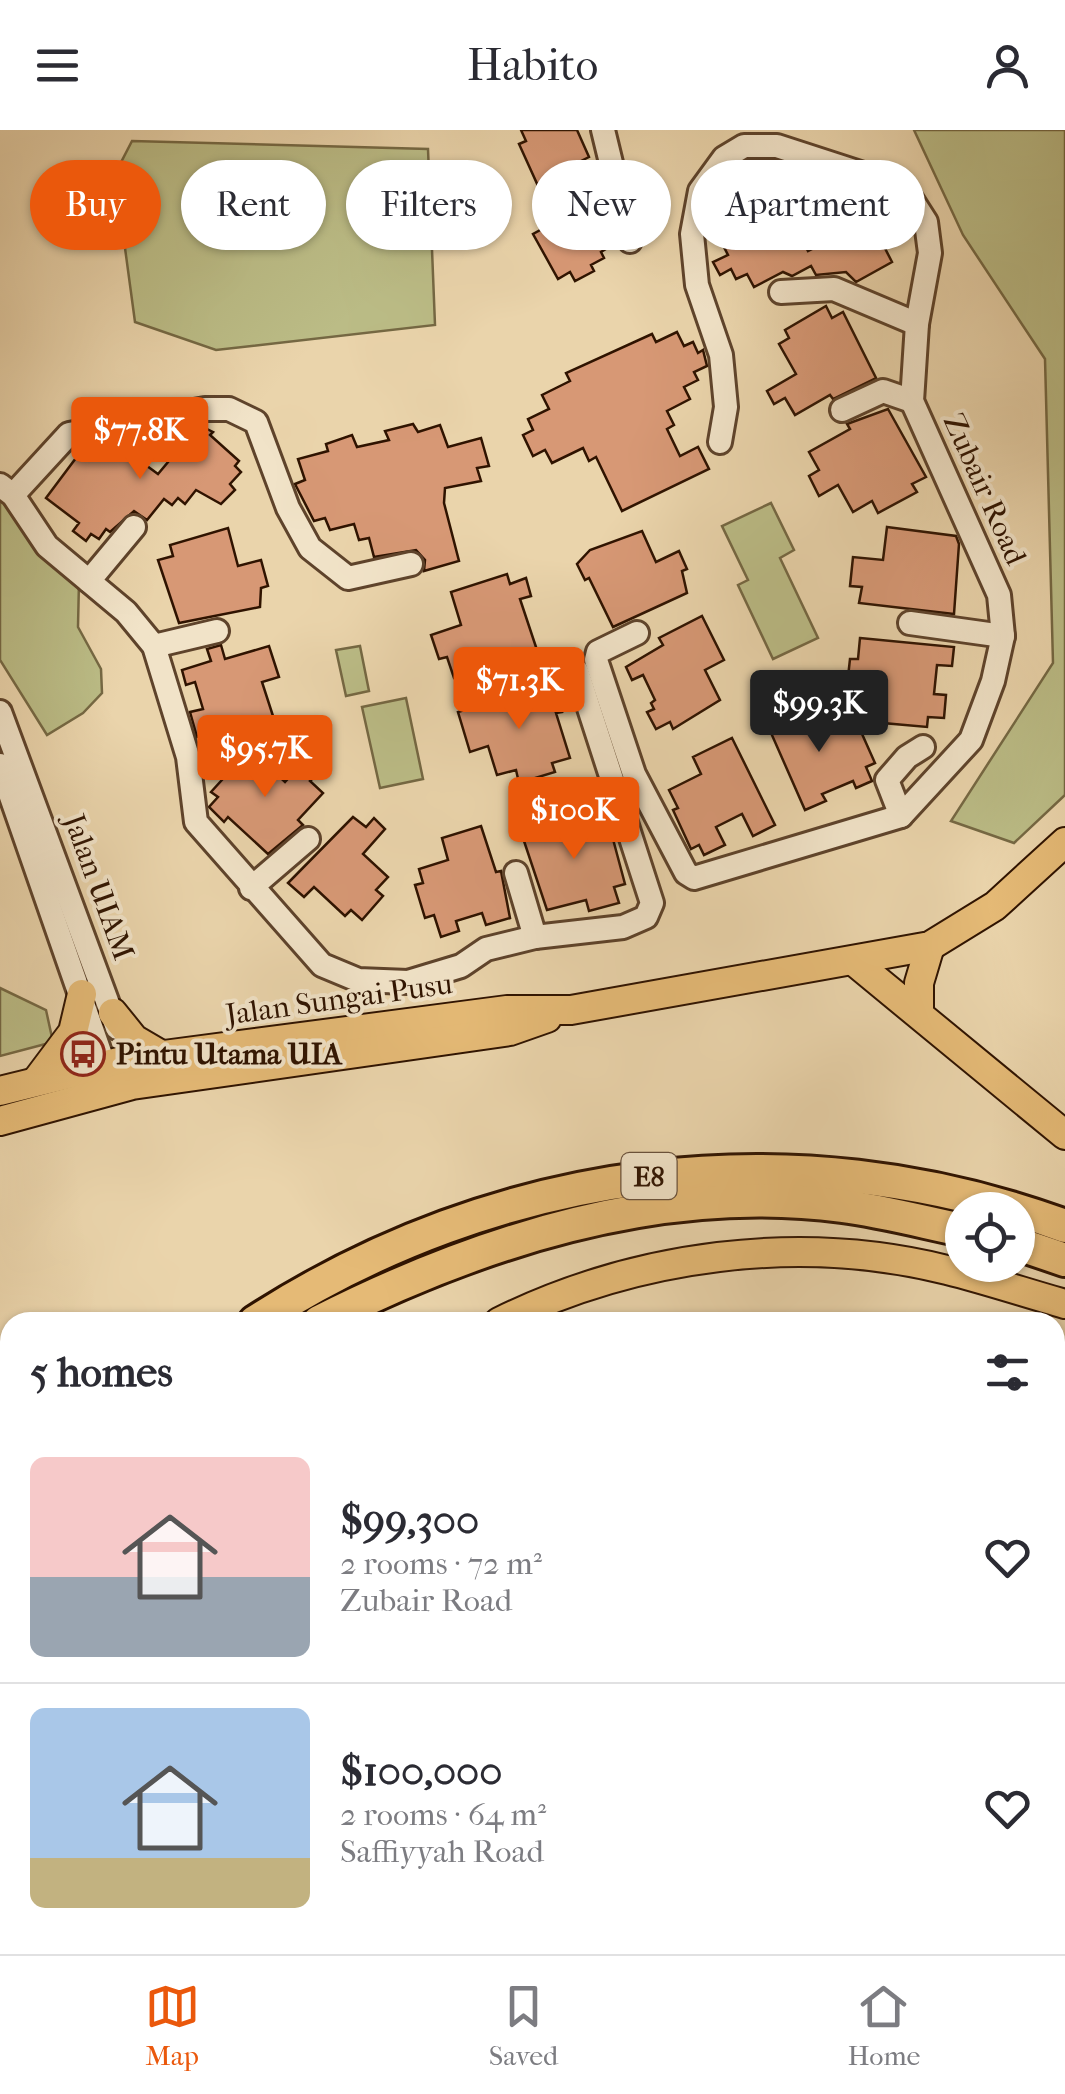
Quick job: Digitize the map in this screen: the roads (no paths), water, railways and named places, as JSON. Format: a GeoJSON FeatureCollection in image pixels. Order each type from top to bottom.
{"type":"FeatureCollection","features":[{"type":"Feature","properties":{"kind":"highway","name":"E8"},"geometry":{"type":"LineString","coordinates":[[273,1312],[385,1250],[516,1203],[620,1178],[730,1168],[836,1174],[998,1201],[1065,1226]]}},
{"type":"Feature","properties":{"kind":"highway","name":"E8"},"geometry":{"type":"LineString","coordinates":[[339,1312],[396,1283],[529,1236],[622,1214],[732,1203],[840,1205],[945,1227]]}},
{"type":"Feature","properties":{"kind":"highway"},"geometry":{"type":"LineString","coordinates":[[1035,1250],[1065,1260]]}},
{"type":"Feature","properties":{"kind":"main road","name":"Jalan Sungai Pusu"},"geometry":{"type":"LineString","coordinates":[[119,1074],[163,1056],[507,1010],[571,1010],[856,963],[930,946],[994,906],[1065,842]]}},
{"type":"Feature","properties":{"kind":"main road"},"geometry":{"type":"LineString","coordinates":[[919,1011],[919,983],[930,946]]}},
{"type":"Feature","properties":{"kind":"main road"},"geometry":{"type":"LineString","coordinates":[[856,963],[1065,1135]]}},
{"type":"Feature","properties":{"kind":"main road"},"geometry":{"type":"LineString","coordinates":[[40,1093],[72,1032],[82,994]]}},
{"type":"Feature","properties":{"kind":"main road","name":"Jalan Sungai Pusu"},"geometry":{"type":"LineString","coordinates":[[0,1091],[40,1093],[119,1074],[510,1031],[571,1010]]}},
{"type":"Feature","properties":{"kind":"main road"},"geometry":{"type":"LineString","coordinates":[[113,1013],[134,1039],[163,1056]]}},
{"type":"Feature","properties":{"kind":"main road","name":"Jalan Sungai Pusu"},"geometry":{"type":"LineString","coordinates":[[0,1120],[40,1093]]}},
{"type":"Feature","properties":{"kind":"main road"},"geometry":{"type":"LineString","coordinates":[[520,1312],[550,1297],[681,1261],[764,1254],[852,1256],[944,1269],[1065,1304]]}},
{"type":"Feature","properties":{"kind":"street"},"geometry":{"type":"LineString","coordinates":[[720,442],[726,407],[722,355],[698,285],[692,234],[700,191],[724,158],[736,151],[724,130]]}},
{"type":"Feature","properties":{"kind":"street"},"geometry":{"type":"LineString","coordinates":[[608,132],[614,160]]}},
{"type":"Feature","properties":{"kind":"street","name":"Zubair Road"},"geometry":{"type":"LineString","coordinates":[[736,151],[744,146],[777,146],[894,184],[910,198],[926,222],[930,253],[917,324],[912,401],[984,556],[999,595],[1003,636],[971,740],[901,816]]}},
{"type":"Feature","properties":{"kind":"street"},"geometry":{"type":"LineString","coordinates":[[780,292],[834,289],[917,324]]}},
{"type":"Feature","properties":{"kind":"street"},"geometry":{"type":"LineString","coordinates":[[842,410],[883,391],[912,401]]}},
{"type":"Feature","properties":{"kind":"street"},"geometry":{"type":"LineString","coordinates":[[411,564],[348,578],[310,548],[288,508],[256,422],[228,409],[205,409],[144,424],[69,434],[6,490],[47,546],[126,612],[154,646],[188,757],[196,822],[322,965],[358,980],[408,982],[461,966],[486,949],[535,937],[622,928],[646,917],[652,902],[577,671],[565,662],[531,666]]}},
{"type":"Feature","properties":{"kind":"street"},"geometry":{"type":"LineString","coordinates":[[89,581],[134,528]]}},
{"type":"Feature","properties":{"kind":"street"},"geometry":{"type":"LineString","coordinates":[[910,623],[1003,636]]}},
{"type":"Feature","properties":{"kind":"street"},"geometry":{"type":"LineString","coordinates":[[154,646],[216,631]]}},
{"type":"Feature","properties":{"kind":"street"},"geometry":{"type":"LineString","coordinates":[[637,633],[598,652],[596,660],[634,774],[686,873],[702,878],[901,816],[887,780],[907,757],[923,747]]}},
{"type":"Feature","properties":{"kind":"street","name":"Jalan UIAM"},"geometry":{"type":"LineString","coordinates":[[0,712],[82,994],[119,1074]]}},
{"type":"Feature","properties":{"kind":"street","name":"Jalan UIAM"},"geometry":{"type":"LineString","coordinates":[[0,764],[35,831],[113,1013],[119,1074]]}},
{"type":"Feature","properties":{"kind":"street"},"geometry":{"type":"LineString","coordinates":[[251,888],[308,839]]}},
{"type":"Feature","properties":{"kind":"street"},"geometry":{"type":"LineString","coordinates":[[516,873],[535,937]]}},
{"type":"Feature","properties":{"kind":"place","name":"Pintu Utama UIA"},"geometry":{"type":"Point","coordinates":[83,1054]}}]}
